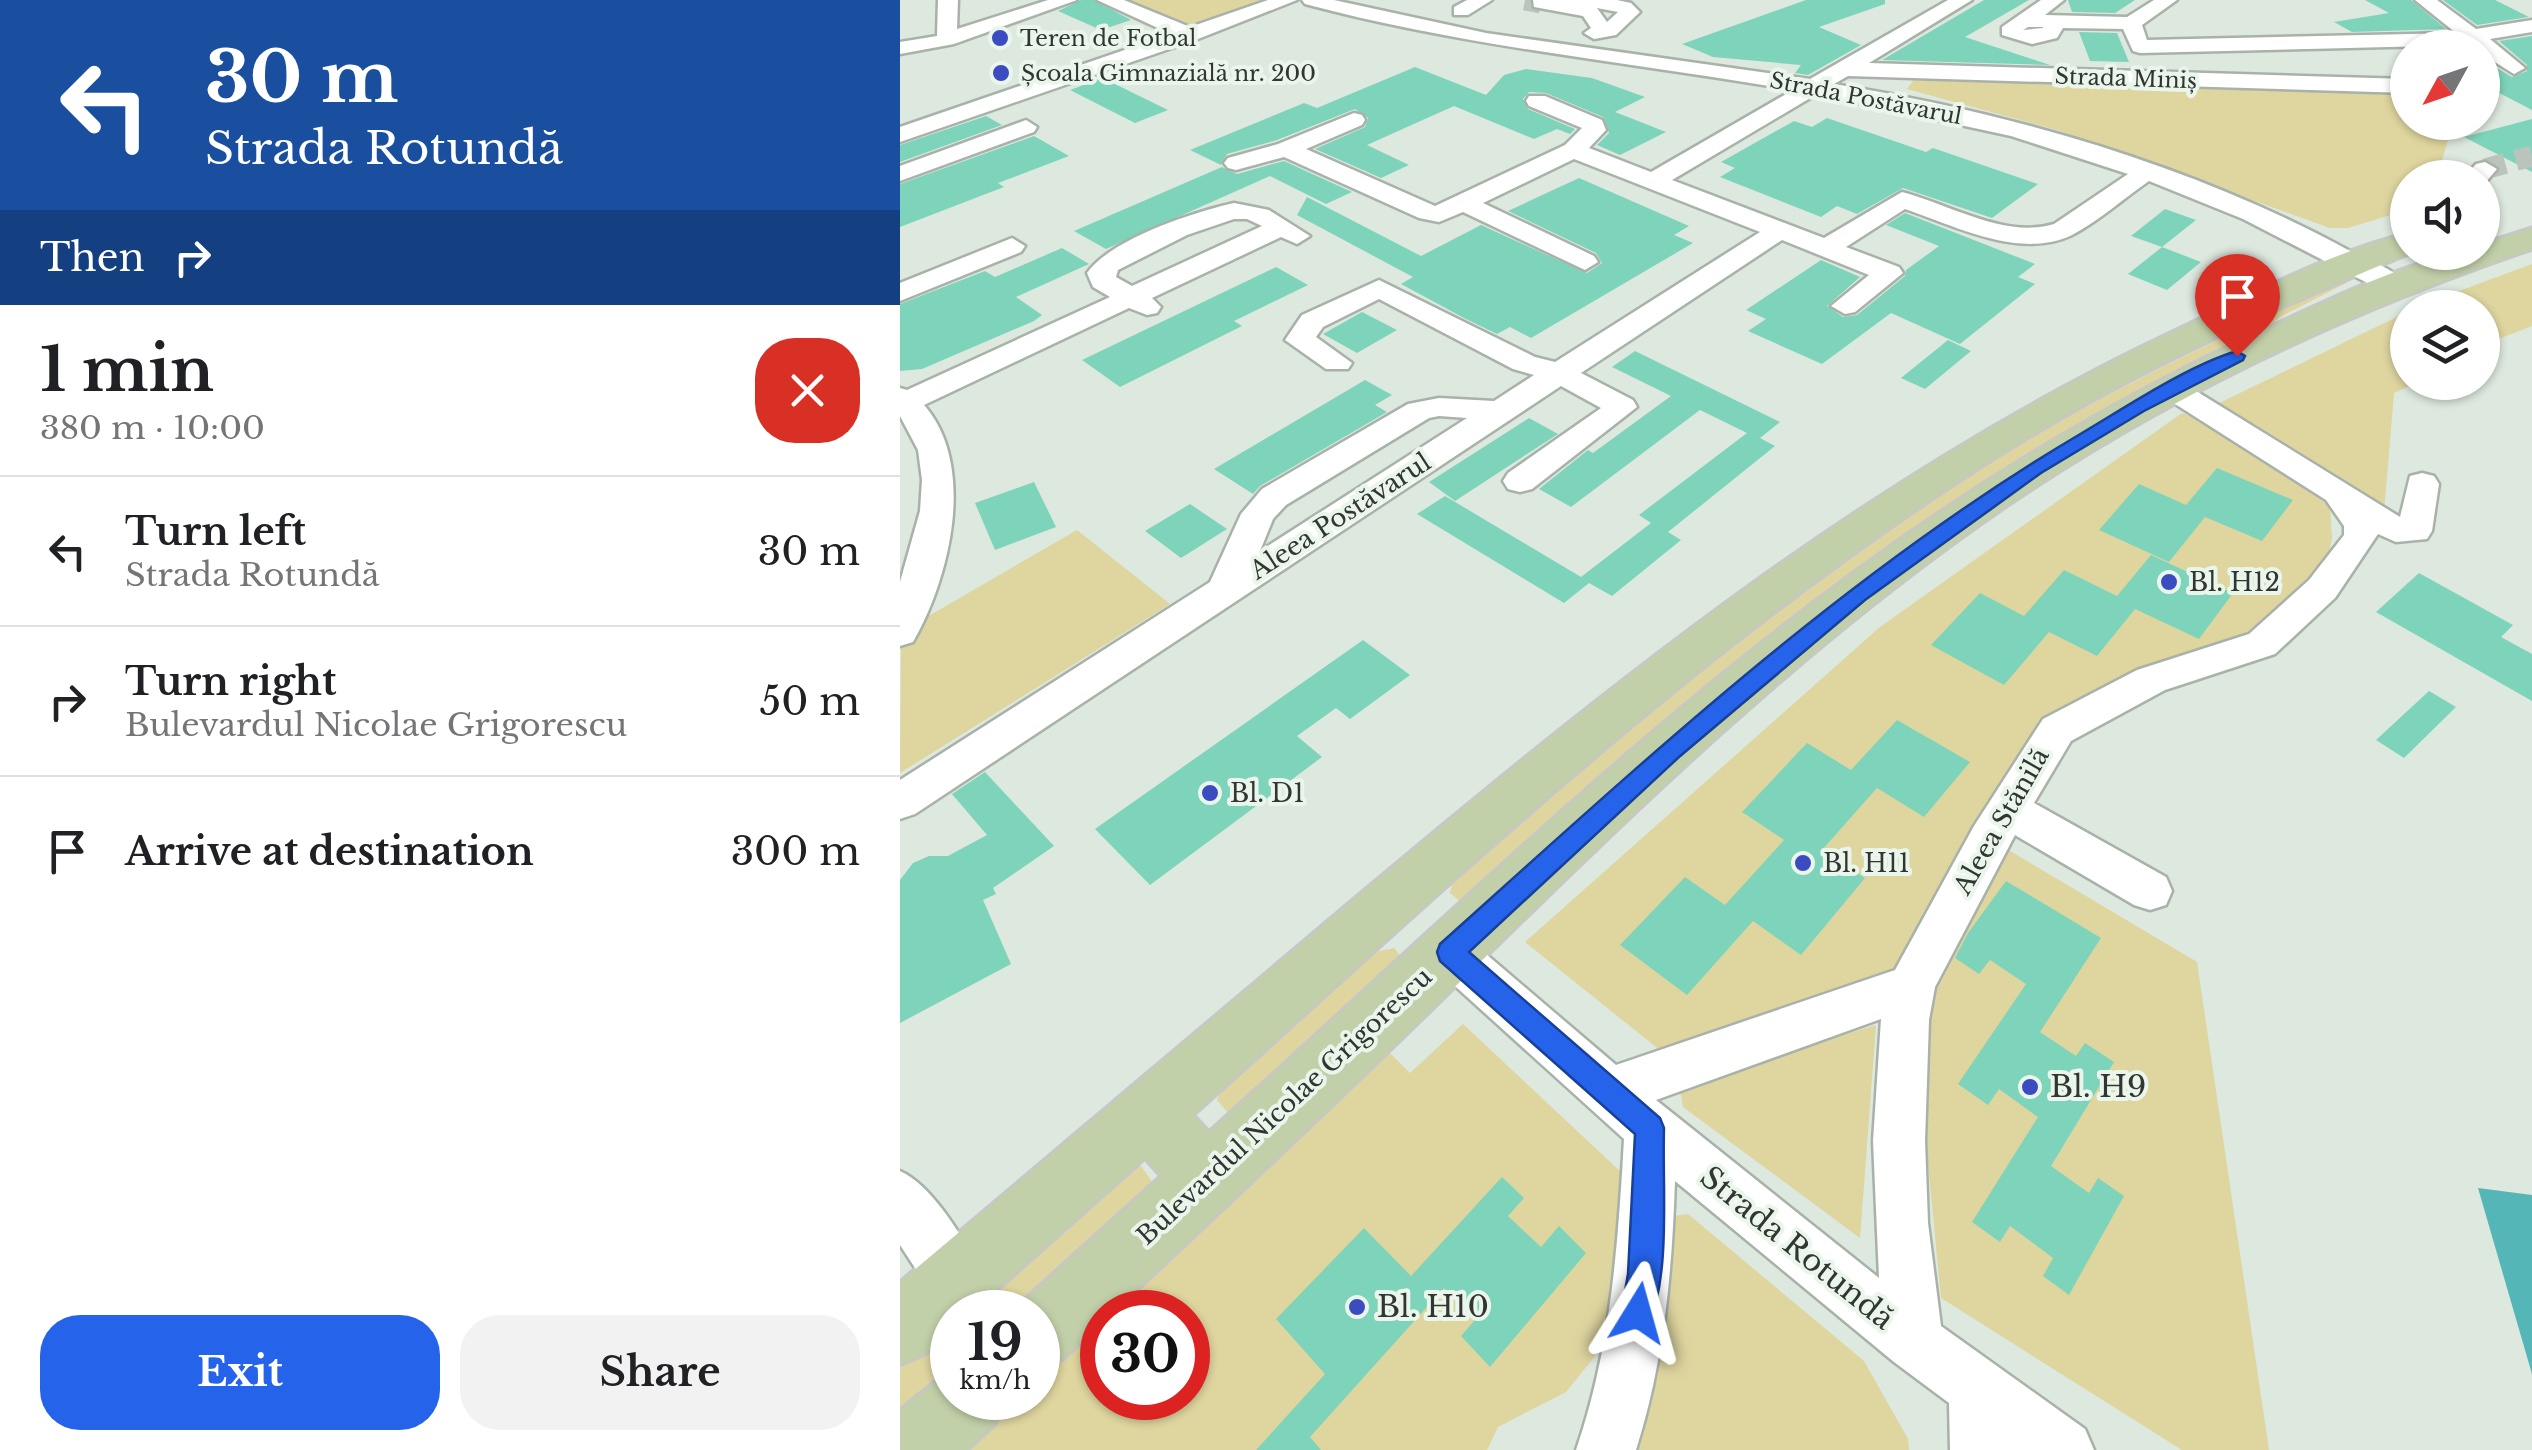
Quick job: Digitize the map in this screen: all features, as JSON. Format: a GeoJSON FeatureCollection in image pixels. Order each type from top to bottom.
{"type":"FeatureCollection","features":[{"type":"Feature","properties":{"kind":"main road","name":"Bulevardul Nicolae Grigorescu"},"geometry":{"type":"LineString","coordinates":[[1060,1314],[1670,751],[1858,594],[2034,469],[2172,389],[2287,332],[2394,286],[2532,238]]}},
{"type":"Feature","properties":{"kind":"main road"},"geometry":{"type":"LineString","coordinates":[[900,1329],[1646,686],[1832,546],[1992,442],[2117,372],[2229,316],[2390,249]]}},
{"type":"Feature","properties":{"kind":"main road"},"geometry":{"type":"LineString","coordinates":[[1390,903],[1450,952]]}},
{"type":"Feature","properties":{"kind":"main road"},"geometry":{"type":"LineString","coordinates":[[1148,1113],[1207,1178]]}},
{"type":"Feature","properties":{"kind":"main road"},"geometry":{"type":"LineString","coordinates":[[912,1450],[944,1420]]}},
{"type":"Feature","properties":{"kind":"street"},"geometry":{"type":"LineString","coordinates":[[947,40],[948,0]]}},
{"type":"Feature","properties":{"kind":"street"},"geometry":{"type":"LineString","coordinates":[[900,48],[947,40],[1065,0]]}},
{"type":"Feature","properties":{"kind":"street"},"geometry":{"type":"LineString","coordinates":[[1108,0],[1191,34]]}},
{"type":"Feature","properties":{"kind":"street"},"geometry":{"type":"LineString","coordinates":[[900,135],[1287,0]]}},
{"type":"Feature","properties":{"kind":"street","name":"Strada Postăvarul"},"geometry":{"type":"LineString","coordinates":[[1312,0],[1429,28],[1573,53],[1816,86],[1964,117],[2145,174],[2290,228],[2394,286]]}},
{"type":"Feature","properties":{"kind":"street"},"geometry":{"type":"LineString","coordinates":[[1429,28],[1482,0]]}},
{"type":"Feature","properties":{"kind":"street"},"geometry":{"type":"LineString","coordinates":[[1539,13],[1594,33],[1609,31],[1630,12],[1624,7],[1583,0]]}},
{"type":"Feature","properties":{"kind":"street"},"geometry":{"type":"LineString","coordinates":[[2020,21],[2010,27],[2011,34],[2030,37],[2052,34],[2053,11],[2131,23],[2167,0]]}},
{"type":"Feature","properties":{"kind":"street"},"geometry":{"type":"LineString","coordinates":[[2426,0],[2466,30]]}},
{"type":"Feature","properties":{"kind":"street"},"geometry":{"type":"LineString","coordinates":[[1652,180],[1816,86],[1948,3]]}},
{"type":"Feature","properties":{"kind":"street"},"geometry":{"type":"LineString","coordinates":[[1461,11],[1499,17]]}},
{"type":"Feature","properties":{"kind":"street"},"geometry":{"type":"LineString","coordinates":[[2131,23],[2153,78]]}},
{"type":"Feature","properties":{"kind":"street"},"geometry":{"type":"LineString","coordinates":[[2500,33],[2532,26]]}},
{"type":"Feature","properties":{"kind":"street"},"geometry":{"type":"LineString","coordinates":[[1573,53],[1594,33]]}},
{"type":"Feature","properties":{"kind":"street"},"geometry":{"type":"LineString","coordinates":[[2140,46],[2390,40]]}},
{"type":"Feature","properties":{"kind":"street","name":"Strada Miniș"},"geometry":{"type":"LineString","coordinates":[[1844,68],[2390,86]]}},
{"type":"Feature","properties":{"kind":"street"},"geometry":{"type":"LineString","coordinates":[[1286,149],[1428,214],[1439,214],[1573,150],[1594,130],[1594,124],[1537,101]]}},
{"type":"Feature","properties":{"kind":"street"},"geometry":{"type":"LineString","coordinates":[[1236,163],[1286,149],[1354,120]]}},
{"type":"Feature","properties":{"kind":"street"},"geometry":{"type":"LineString","coordinates":[[900,174],[1026,127]]}},
{"type":"Feature","properties":{"kind":"street"},"geometry":{"type":"LineString","coordinates":[[1573,150],[1890,273],[1845,306]]}},
{"type":"Feature","properties":{"kind":"street"},"geometry":{"type":"LineString","coordinates":[[1827,248],[1902,200],[2017,236],[2053,234],[2145,174]]}},
{"type":"Feature","properties":{"kind":"street"},"geometry":{"type":"LineString","coordinates":[[1466,204],[1585,262]]}},
{"type":"Feature","properties":{"kind":"street"},"geometry":{"type":"LineString","coordinates":[[900,632],[930,547],[940,499],[932,448],[903,399],[1074,324],[1130,298],[1192,269],[1294,234],[1250,211],[1236,210],[1214,216],[1108,264],[1101,273],[1103,281],[1130,298],[1160,314]]}},
{"type":"Feature","properties":{"kind":"street","name":"Aleea Postăvarul"},"geometry":{"type":"LineString","coordinates":[[900,802],[1780,230]]}},
{"type":"Feature","properties":{"kind":"street"},"geometry":{"type":"LineString","coordinates":[[900,293],[1012,246]]}},
{"type":"Feature","properties":{"kind":"street"},"geometry":{"type":"LineString","coordinates":[[1074,324],[1098,337],[1118,334],[1207,290],[1208,279],[1192,269]]}},
{"type":"Feature","properties":{"kind":"street"},"geometry":{"type":"LineString","coordinates":[[1338,362],[1300,340],[1312,321],[1379,288],[1524,363],[1559,373],[1618,404],[1621,411],[1520,481]]}},
{"type":"Feature","properties":{"kind":"street","name":"Aleea Stănilă"},"geometry":{"type":"LineString","coordinates":[[1914,1342],[1901,1223],[1898,1141],[1901,1063],[1911,986],[2006,809],[2047,742],[2072,719],[2169,673],[2249,650],[2276,632],[2310,600],[2361,537],[2361,525],[2338,492],[2172,389]]}},
{"type":"Feature","properties":{"kind":"street"},"geometry":{"type":"LineString","coordinates":[[1226,590],[1258,514],[1274,497],[1418,411],[1439,407],[1502,410]]}},
{"type":"Feature","properties":{"kind":"street"},"geometry":{"type":"LineString","coordinates":[[2338,492],[2396,530],[2415,530],[2422,484]]}},
{"type":"Feature","properties":{"kind":"street"},"geometry":{"type":"LineString","coordinates":[[2006,809],[2150,891]]}},
{"type":"Feature","properties":{"kind":"street","name":"Strada Rotundă"},"geometry":{"type":"LineString","coordinates":[[1450,952],[1650,1128],[1978,1392],[2064,1450]]}},
{"type":"Feature","properties":{"kind":"street"},"geometry":{"type":"LineString","coordinates":[[1609,1092],[1911,986]]}},
{"type":"Feature","properties":{"kind":"street"},"geometry":{"type":"LineString","coordinates":[[1606,1450],[1631,1352],[1644,1274],[1650,1128]]}},
{"type":"Feature","properties":{"kind":"street"},"geometry":{"type":"LineString","coordinates":[[900,1198],[956,1280]]}},
{"type":"Feature","properties":{"kind":"street"},"geometry":{"type":"LineString","coordinates":[[1978,1392],[1980,1450]]}},
{"type":"Feature","properties":{"kind":"shaded area"},"geometry":{"type":"Polygon","coordinates":[[[1120,0],[1272,0],[1190,29],[1120,0]]]}},
{"type":"Feature","properties":{"kind":"shaded area"},"geometry":{"type":"Polygon","coordinates":[[[1915,78],[2390,93],[2390,140],[2448,140],[2442,160],[2390,160],[2390,215],[2348,228],[2330,228],[2057,130],[1907,89],[1915,78]]]}},
{"type":"Feature","properties":{"kind":"shaded area"},"geometry":{"type":"Polygon","coordinates":[[[2532,264],[2532,326],[2500,338],[2500,290],[2462,290],[2532,264]]]}},
{"type":"Feature","properties":{"kind":"shaded area"},"geometry":{"type":"Polygon","coordinates":[[[2348,282],[2282,316],[2250,340],[2086,431],[1478,900],[1461,902],[1450,893],[1453,880],[1652,710],[1859,549],[2046,429],[2129,384],[2348,282]]]}},
{"type":"Feature","properties":{"kind":"shaded area"},"geometry":{"type":"Polygon","coordinates":[[[2390,320],[2390,400],[2393,400],[2384,512],[2211,407],[2390,320]]]}},
{"type":"Feature","properties":{"kind":"shaded area"},"geometry":{"type":"Polygon","coordinates":[[[2182,413],[2261,453],[2330,508],[2332,538],[2322,589],[2276,632],[2072,719],[1990,839],[2197,962],[2269,1450],[2182,1450],[1941,1298],[1911,987],[1681,1067],[1525,942],[1880,627],[2182,413]]]}},
{"type":"Feature","properties":{"kind":"shaded area"},"geometry":{"type":"Polygon","coordinates":[[[1077,530],[1170,604],[900,773],[901,632],[1077,530]]]}},
{"type":"Feature","properties":{"kind":"shaded area"},"geometry":{"type":"Polygon","coordinates":[[[1394,948],[1403,959],[1229,1114],[1217,1100],[1224,1083],[1375,952],[1394,948]]]}},
{"type":"Feature","properties":{"kind":"shaded area"},"geometry":{"type":"Polygon","coordinates":[[[1463,1024],[1623,1174],[1608,1340],[1566,1392],[1498,1427],[1487,1450],[954,1450],[986,1420],[1060,1420],[1060,1350],[1080,1331],[1080,1420],[1210,1420],[1210,1290],[1123,1290],[1382,1045],[1410,1073],[1463,1024]]]}},
{"type":"Feature","properties":{"kind":"shaded area"},"geometry":{"type":"Polygon","coordinates":[[[1876,1025],[1860,1238],[1683,1107],[1680,1088],[1876,1025]]]}},
{"type":"Feature","properties":{"kind":"shaded area"},"geometry":{"type":"Polygon","coordinates":[[[1141,1166],[1151,1180],[1150,1197],[1047,1290],[988,1290],[1123,1170],[1141,1166]]]}},
{"type":"Feature","properties":{"kind":"shaded area"},"geometry":{"type":"Polygon","coordinates":[[[1688,1214],[1864,1361],[1908,1439],[1909,1450],[1606,1450],[1646,1220],[1688,1214]]]}},
{"type":"Feature","properties":{"kind":"shaded area"},"geometry":{"type":"Polygon","coordinates":[[[930,1342],[930,1397],[900,1424],[900,1369],[930,1342]]]}},
{"type":"Feature","properties":{"kind":"water"},"geometry":{"type":"Polygon","coordinates":[[[2478,1188],[2532,1195],[2532,1374],[2478,1188]]]}},
{"type":"Feature","properties":{"kind":"building"},"geometry":{"type":"Polygon","coordinates":[[[1081,0],[1094,0],[1131,20],[1101,30],[1058,11],[1081,0]]]}},
{"type":"Feature","properties":{"kind":"building"},"geometry":{"type":"Polygon","coordinates":[[[1806,0],[1885,0],[1885,4],[1819,27],[1861,45],[1808,75],[1795,73],[1801,65],[1713,57],[1682,44],[1806,0]]]}},
{"type":"Feature","properties":{"kind":"building"},"geometry":{"type":"Polygon","coordinates":[[[1984,0],[2029,0],[1965,37],[2050,65],[1882,60],[1984,0]]]}},
{"type":"Feature","properties":{"kind":"building"},"geometry":{"type":"Polygon","coordinates":[[[2068,0],[2135,0],[2115,13],[2072,12],[2068,0]]]}},
{"type":"Feature","properties":{"kind":"building"},"geometry":{"type":"Polygon","coordinates":[[[2365,0],[2411,0],[2446,29],[2352,32],[2334,22],[2389,13],[2365,0]]]}},
{"type":"Feature","properties":{"kind":"building"},"geometry":{"type":"Polygon","coordinates":[[[2443,0],[2495,0],[2529,17],[2477,25],[2443,0]]]}},
{"type":"Feature","properties":{"kind":"building"},"geometry":{"type":"Polygon","coordinates":[[[2079,32],[2117,33],[2129,62],[2090,61],[2079,32]]]}},
{"type":"Feature","properties":{"kind":"building"},"geometry":{"type":"Polygon","coordinates":[[[2532,36],[2532,110],[2500,93],[2500,70],[2512,77],[2527,71],[2527,65],[2500,41],[2532,36]]]}},
{"type":"Feature","properties":{"kind":"building"},"geometry":{"type":"Polygon","coordinates":[[[1415,67],[1486,95],[1504,75],[1526,69],[1592,78],[1645,97],[1615,112],[1666,132],[1620,155],[1597,145],[1609,133],[1603,117],[1546,93],[1529,92],[1523,99],[1528,109],[1575,129],[1570,134],[1557,129],[1534,139],[1454,106],[1367,145],[1409,165],[1381,178],[1315,149],[1365,127],[1368,118],[1355,109],[1277,140],[1227,154],[1221,165],[1190,150],[1304,103],[1317,108],[1415,67]]]}},
{"type":"Feature","properties":{"kind":"building"},"geometry":{"type":"Polygon","coordinates":[[[1102,78],[1168,110],[1135,123],[1070,90],[1102,78]]]}},
{"type":"Feature","properties":{"kind":"building"},"geometry":{"type":"Polygon","coordinates":[[[986,116],[1002,125],[900,162],[900,145],[986,116]]]}},
{"type":"Feature","properties":{"kind":"building"},"geometry":{"type":"Polygon","coordinates":[[[1827,118],[1926,152],[1933,148],[2038,184],[1992,218],[1903,188],[1857,214],[1837,206],[1821,217],[1720,177],[1735,168],[1721,162],[1794,121],[1812,127],[1827,118]]]}},
{"type":"Feature","properties":{"kind":"building"},"geometry":{"type":"Polygon","coordinates":[[[2532,119],[2532,172],[2470,140],[2500,140],[2500,127],[2532,119]]]}},
{"type":"Feature","properties":{"kind":"building"},"geometry":{"type":"Polygon","coordinates":[[[1034,136],[1069,156],[998,183],[1004,187],[900,227],[900,184],[1034,136]]]}},
{"type":"Feature","properties":{"kind":"building"},"geometry":{"type":"Polygon","coordinates":[[[1284,161],[1352,192],[1326,204],[1270,176],[1106,249],[1074,231],[1222,167],[1237,174],[1284,161]]]}},
{"type":"Feature","properties":{"kind":"building"},"geometry":{"type":"Polygon","coordinates":[[[1579,178],[1689,226],[1674,235],[1693,243],[1531,338],[1510,327],[1497,334],[1464,318],[1401,284],[1413,277],[1297,215],[1307,197],[1421,256],[1481,225],[1587,273],[1602,263],[1596,253],[1508,211],[1579,178]]]}},
{"type":"Feature","properties":{"kind":"building"},"geometry":{"type":"Polygon","coordinates":[[[2165,209],[2196,220],[2162,247],[2131,236],[2165,209]]]}},
{"type":"Feature","properties":{"kind":"building"},"geometry":{"type":"Polygon","coordinates":[[[1905,213],[2035,264],[2018,277],[2035,284],[1960,344],[1891,313],[1822,364],[1748,331],[1766,319],[1746,310],[1821,260],[1860,277],[1827,306],[1843,317],[1857,315],[1939,246],[1886,225],[1905,213]]]}},
{"type":"Feature","properties":{"kind":"building"},"geometry":{"type":"Polygon","coordinates":[[[2162,247],[2201,262],[2167,290],[2128,274],[2162,247]]]}},
{"type":"Feature","properties":{"kind":"building"},"geometry":{"type":"Polygon","coordinates":[[[1062,248],[1089,264],[1016,297],[1042,315],[922,369],[900,371],[900,304],[985,271],[995,277],[1062,248]]]}},
{"type":"Feature","properties":{"kind":"building"},"geometry":{"type":"Polygon","coordinates":[[[1276,267],[1308,285],[1234,321],[1242,326],[1120,387],[1082,360],[1276,267]]]}},
{"type":"Feature","properties":{"kind":"building"},"geometry":{"type":"Polygon","coordinates":[[[1362,312],[1397,330],[1357,353],[1323,334],[1362,312]]]}},
{"type":"Feature","properties":{"kind":"building"},"geometry":{"type":"Polygon","coordinates":[[[1948,340],[1971,351],[1925,389],[1901,378],[1948,340]]]}},
{"type":"Feature","properties":{"kind":"building"},"geometry":{"type":"Polygon","coordinates":[[[1635,351],[1780,422],[1760,438],[1775,446],[1668,532],[1681,540],[1612,596],[1589,583],[1564,603],[1417,514],[1445,496],[1581,577],[1651,523],[1639,515],[1747,433],[1700,410],[1571,507],[1539,489],[1588,450],[1593,453],[1671,396],[1612,367],[1635,351]]]}},
{"type":"Feature","properties":{"kind":"building"},"geometry":{"type":"Polygon","coordinates":[[[1365,380],[1392,395],[1375,405],[1387,412],[1260,486],[1253,494],[1214,469],[1365,380]]]}},
{"type":"Feature","properties":{"kind":"building"},"geometry":{"type":"Polygon","coordinates":[[[1529,418],[1558,434],[1455,501],[1429,482],[1529,418]]]}},
{"type":"Feature","properties":{"kind":"building"},"geometry":{"type":"Polygon","coordinates":[[[2217,468],[2293,500],[2262,541],[2205,517],[2169,562],[2099,530],[2139,484],[2186,505],[2217,468]]]}},
{"type":"Feature","properties":{"kind":"building"},"geometry":{"type":"Polygon","coordinates":[[[1034,482],[1056,527],[995,550],[975,503],[1034,482]]]}},
{"type":"Feature","properties":{"kind":"building"},"geometry":{"type":"Polygon","coordinates":[[[1190,504],[1227,529],[1181,558],[1145,531],[1190,504]]]}},
{"type":"Feature","properties":{"kind":"building","name":"Bl. H12"},"geometry":{"type":"Polygon","coordinates":[[[2151,555],[2233,593],[2199,639],[2135,609],[2097,656],[2049,632],[2004,685],[1931,645],[1980,593],[2024,616],[2064,570],[2117,596],[2151,555]]]}},
{"type":"Feature","properties":{"kind":"building"},"geometry":{"type":"Polygon","coordinates":[[[2419,573],[2513,625],[2501,637],[2532,654],[2532,701],[2376,612],[2419,573]]]}},
{"type":"Feature","properties":{"kind":"building","name":"Bl. D1"},"geometry":{"type":"Polygon","coordinates":[[[1363,640],[1410,675],[1350,719],[1336,708],[1297,736],[1322,757],[1150,885],[1095,829],[1363,640]]]}},
{"type":"Feature","properties":{"kind":"building"},"geometry":{"type":"Polygon","coordinates":[[[2429,691],[2456,707],[2404,758],[2376,740],[2429,691]]]}},
{"type":"Feature","properties":{"kind":"building","name":"Bl. H11"},"geometry":{"type":"Polygon","coordinates":[[[1897,720],[1970,762],[1924,817],[1877,788],[1822,850],[1865,878],[1801,955],[1753,921],[1687,995],[1620,945],[1685,877],[1725,905],[1784,840],[1742,812],[1807,743],[1851,770],[1897,720]]]}},
{"type":"Feature","properties":{"kind":"building"},"geometry":{"type":"Polygon","coordinates":[[[985,772],[1054,846],[993,888],[996,894],[983,900],[1011,964],[900,1023],[900,880],[913,863],[929,856],[948,856],[987,835],[952,794],[985,772]]]}},
{"type":"Feature","properties":{"kind":"building","name":"Bl. H9"},"geometry":{"type":"Polygon","coordinates":[[[2006,881],[2101,938],[2040,1032],[2076,1056],[2085,1043],[2114,1062],[2051,1166],[2089,1193],[2098,1178],[2124,1196],[2069,1295],[2043,1276],[2053,1258],[2010,1226],[2000,1242],[1972,1222],[2038,1117],[1999,1089],[1988,1105],[1958,1084],[2026,984],[1990,960],[1979,974],[1955,958],[2006,881]]]}},
{"type":"Feature","properties":{"kind":"building","name":"Bl. H10"},"geometry":{"type":"Polygon","coordinates":[[[1502,1177],[1524,1198],[1508,1216],[1541,1247],[1559,1226],[1586,1253],[1490,1367],[1461,1336],[1475,1320],[1444,1288],[1310,1437],[1321,1450],[1256,1450],[1325,1374],[1276,1319],[1364,1228],[1411,1276],[1502,1177]]]}},
{"type":"Feature","properties":{"kind":"tunnel"},"geometry":{"type":"LineString","coordinates":[[1525,0],[1541,3]]}},
{"type":"Feature","properties":{"kind":"tunnel"},"geometry":{"type":"LineString","coordinates":[[2500,165],[2532,156]]}},
{"type":"Feature","properties":{"kind":"place","name":"Teren de Fotbal"},"geometry":{"type":"Point","coordinates":[1000,38]}},
{"type":"Feature","properties":{"kind":"place","name":"Școala Gimnazială nr. 200"},"geometry":{"type":"Point","coordinates":[1001,73]}},
{"type":"Feature","properties":{"kind":"place","name":"Bl. H12"},"geometry":{"type":"Point","coordinates":[2169,582]}},
{"type":"Feature","properties":{"kind":"place","name":"Bl. D1"},"geometry":{"type":"Point","coordinates":[1210,793]}},
{"type":"Feature","properties":{"kind":"place","name":"Bl. H11"},"geometry":{"type":"Point","coordinates":[1803,863]}},
{"type":"Feature","properties":{"kind":"place","name":"Bl. H9"},"geometry":{"type":"Point","coordinates":[2030,1087]}},
{"type":"Feature","properties":{"kind":"place","name":"Bl. H10"},"geometry":{"type":"Point","coordinates":[1357,1307]}},
{"type":"Feature","properties":{"kind":"route"},"geometry":{"type":"LineString","coordinates":[[1638,1313],[1644,1274],[1650,1128],[1450,952],[1670,751],[1858,594],[2034,469],[2237,356]]}}]}
